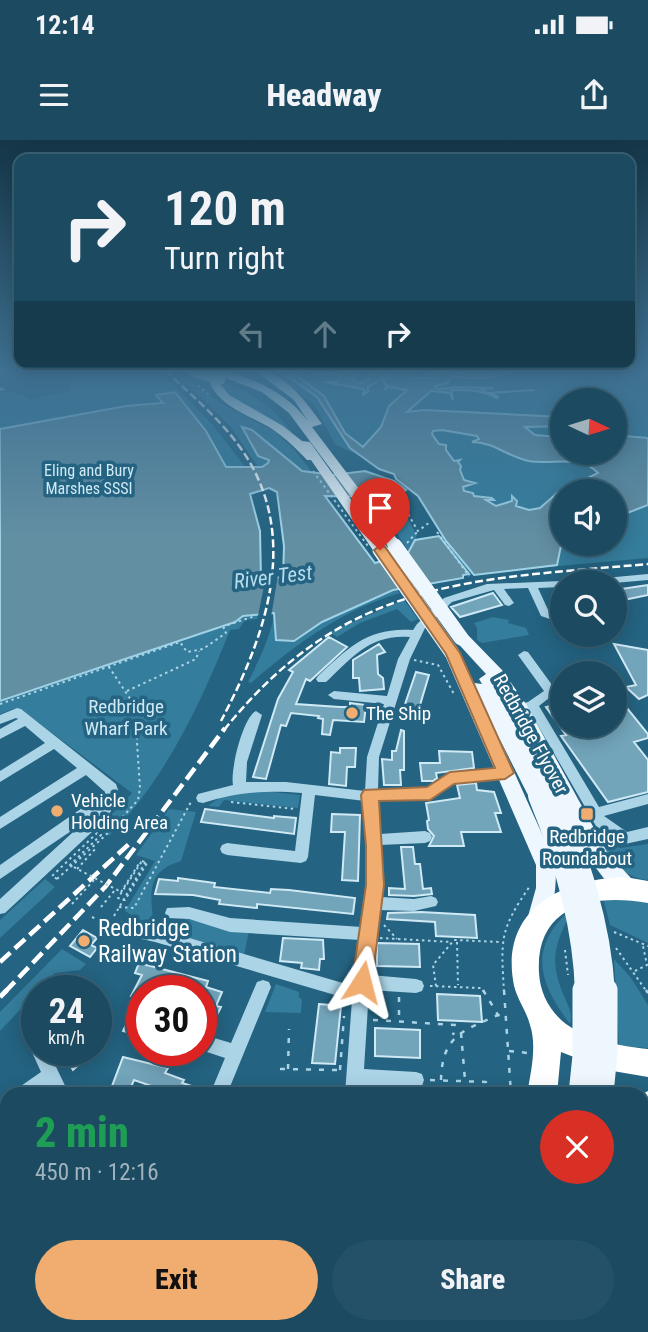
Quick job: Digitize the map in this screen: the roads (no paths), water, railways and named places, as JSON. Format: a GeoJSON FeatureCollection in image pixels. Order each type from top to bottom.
{"type":"FeatureCollection","features":[{"type":"Feature","properties":{"kind":"highway"},"geometry":{"type":"LineString","coordinates":[[543,1087],[547,1058],[544,1022],[528,989],[525,971],[526,943],[538,920],[562,900],[602,889],[643,890]]}},
{"type":"Feature","properties":{"kind":"highway"},"geometry":{"type":"LineString","coordinates":[[544,1022],[565,1038],[592,1051],[648,1063]]}},
{"type":"Feature","properties":{"kind":"main road"},"geometry":{"type":"LineString","coordinates":[[273,426],[284,432],[326,473]]}},
{"type":"Feature","properties":{"kind":"main road"},"geometry":{"type":"LineString","coordinates":[[291,426],[457,645],[496,674],[526,706],[600,858],[616,878],[643,890]]}},
{"type":"Feature","properties":{"kind":"main road"},"geometry":{"type":"LineString","coordinates":[[304,426],[343,473],[395,546],[457,645],[505,773],[546,865],[546,888],[538,920]]}},
{"type":"Feature","properties":{"kind":"main road"},"geometry":{"type":"LineString","coordinates":[[317,426],[343,473]]}},
{"type":"Feature","properties":{"kind":"main road","name":"Redbridge Flyover"},"geometry":{"type":"LineString","coordinates":[[457,645],[507,736],[576,847],[587,878],[607,997],[602,1087]]}},
{"type":"Feature","properties":{"kind":"main road","name":"Redbridge Flyover"},"geometry":{"type":"LineString","coordinates":[[545,795],[575,909],[585,969],[586,1037],[582,1087]]}},
{"type":"Feature","properties":{"kind":"street"},"geometry":{"type":"LineString","coordinates":[[627,579],[648,577]]}},
{"type":"Feature","properties":{"kind":"street"},"geometry":{"type":"LineString","coordinates":[[416,1080],[349,1080],[373,903],[374,840],[370,796],[373,757],[404,659],[419,630],[448,600],[472,590],[550,584]]}},
{"type":"Feature","properties":{"kind":"street"},"geometry":{"type":"LineString","coordinates":[[531,585],[545,614],[550,616]]}},
{"type":"Feature","properties":{"kind":"street"},"geometry":{"type":"LineString","coordinates":[[497,587],[509,603]]}},
{"type":"Feature","properties":{"kind":"street"},"geometry":{"type":"LineString","coordinates":[[322,679],[360,643],[390,632],[419,630]]}},
{"type":"Feature","properties":{"kind":"street"},"geometry":{"type":"LineString","coordinates":[[524,655],[550,685]]}},
{"type":"Feature","properties":{"kind":"street"},"geometry":{"type":"LineString","coordinates":[[334,695],[390,701]]}},
{"type":"Feature","properties":{"kind":"street"},"geometry":{"type":"LineString","coordinates":[[550,696],[526,706],[596,813],[613,832],[625,838],[648,832]]}},
{"type":"Feature","properties":{"kind":"street"},"geometry":{"type":"LineString","coordinates":[[0,720],[16,712],[111,788],[112,793],[103,813],[0,908]]}},
{"type":"Feature","properties":{"kind":"street"},"geometry":{"type":"LineString","coordinates":[[240,786],[237,776],[256,715]]}},
{"type":"Feature","properties":{"kind":"street"},"geometry":{"type":"LineString","coordinates":[[0,735],[26,720]]}},
{"type":"Feature","properties":{"kind":"street"},"geometry":{"type":"LineString","coordinates":[[0,776],[54,743]]}},
{"type":"Feature","properties":{"kind":"street"},"geometry":{"type":"LineString","coordinates":[[0,824],[86,768]]}},
{"type":"Feature","properties":{"kind":"street"},"geometry":{"type":"LineString","coordinates":[[204,797],[240,786],[370,796],[430,793],[450,778],[505,773]]}},
{"type":"Feature","properties":{"kind":"street"},"geometry":{"type":"LineString","coordinates":[[227,849],[301,856],[309,790]]}},
{"type":"Feature","properties":{"kind":"street"},"geometry":{"type":"LineString","coordinates":[[596,813],[648,799]]}},
{"type":"Feature","properties":{"kind":"street"},"geometry":{"type":"LineString","coordinates":[[0,873],[107,800]]}},
{"type":"Feature","properties":{"kind":"street"},"geometry":{"type":"LineString","coordinates":[[374,840],[425,836]]}},
{"type":"Feature","properties":{"kind":"street"},"geometry":{"type":"LineString","coordinates":[[373,903],[414,905],[431,902]]}},
{"type":"Feature","properties":{"kind":"street"},"geometry":{"type":"LineString","coordinates":[[172,913],[189,913],[230,925],[369,931]]}},
{"type":"Feature","properties":{"kind":"street"},"geometry":{"type":"LineString","coordinates":[[115,928],[155,935],[361,989],[416,986]]}},
{"type":"Feature","properties":{"kind":"street"},"geometry":{"type":"LineString","coordinates":[[221,1087],[263,987]]}},
{"type":"Feature","properties":{"kind":"street"},"geometry":{"type":"LineString","coordinates":[[217,1047],[235,1053]]}},
{"type":"Feature","properties":{"kind":"street"},"geometry":{"type":"LineString","coordinates":[[48,1066],[50,1076],[57,1087]]}},
{"type":"Feature","properties":{"kind":"street"},"geometry":{"type":"LineString","coordinates":[[33,1087],[50,1076]]}},
{"type":"Feature","properties":{"kind":"railway"},"geometry":{"type":"LineString","coordinates":[[221,721],[262,626],[270,593],[273,560],[272,526],[264,493],[241,448],[222,426]]}},
{"type":"Feature","properties":{"kind":"railway"},"geometry":{"type":"LineString","coordinates":[[224,730],[270,680],[317,642],[365,615],[415,596],[467,583],[523,575],[648,564]]}},
{"type":"Feature","properties":{"kind":"railway"},"geometry":{"type":"LineString","coordinates":[[5,992],[106,886],[225,728]]}},
{"type":"Feature","properties":{"kind":"railway"},"geometry":{"type":"LineString","coordinates":[[0,962],[129,844]]}},
{"type":"Feature","properties":{"kind":"railway"},"geometry":{"type":"LineString","coordinates":[[0,997],[5,992]]}},
{"type":"Feature","properties":{"kind":"place","name":"The Ship"},"geometry":{"type":"Point","coordinates":[352,713]}},
{"type":"Feature","properties":{"kind":"place","name":"Vehicle Holding Area"},"geometry":{"type":"Point","coordinates":[57,811]}},
{"type":"Feature","properties":{"kind":"place","name":"Redbridge Roundabout"},"geometry":{"type":"Point","coordinates":[587,814]}},
{"type":"Feature","properties":{"kind":"place","name":"Redbridge Railway Station"},"geometry":{"type":"Point","coordinates":[84,941]}},
{"type":"Feature","properties":{"kind":"park label","name":"Eling and Bury Marshes SSSI"},"geometry":{"type":"Point","coordinates":[89,479]}},
{"type":"Feature","properties":{"kind":"park label","name":"Redbridge Wharf Park"},"geometry":{"type":"Point","coordinates":[126,717]}},
{"type":"Feature","properties":{"kind":"water label","name":"River Test"},"geometry":{"type":"Point","coordinates":[273,577]}}]}
